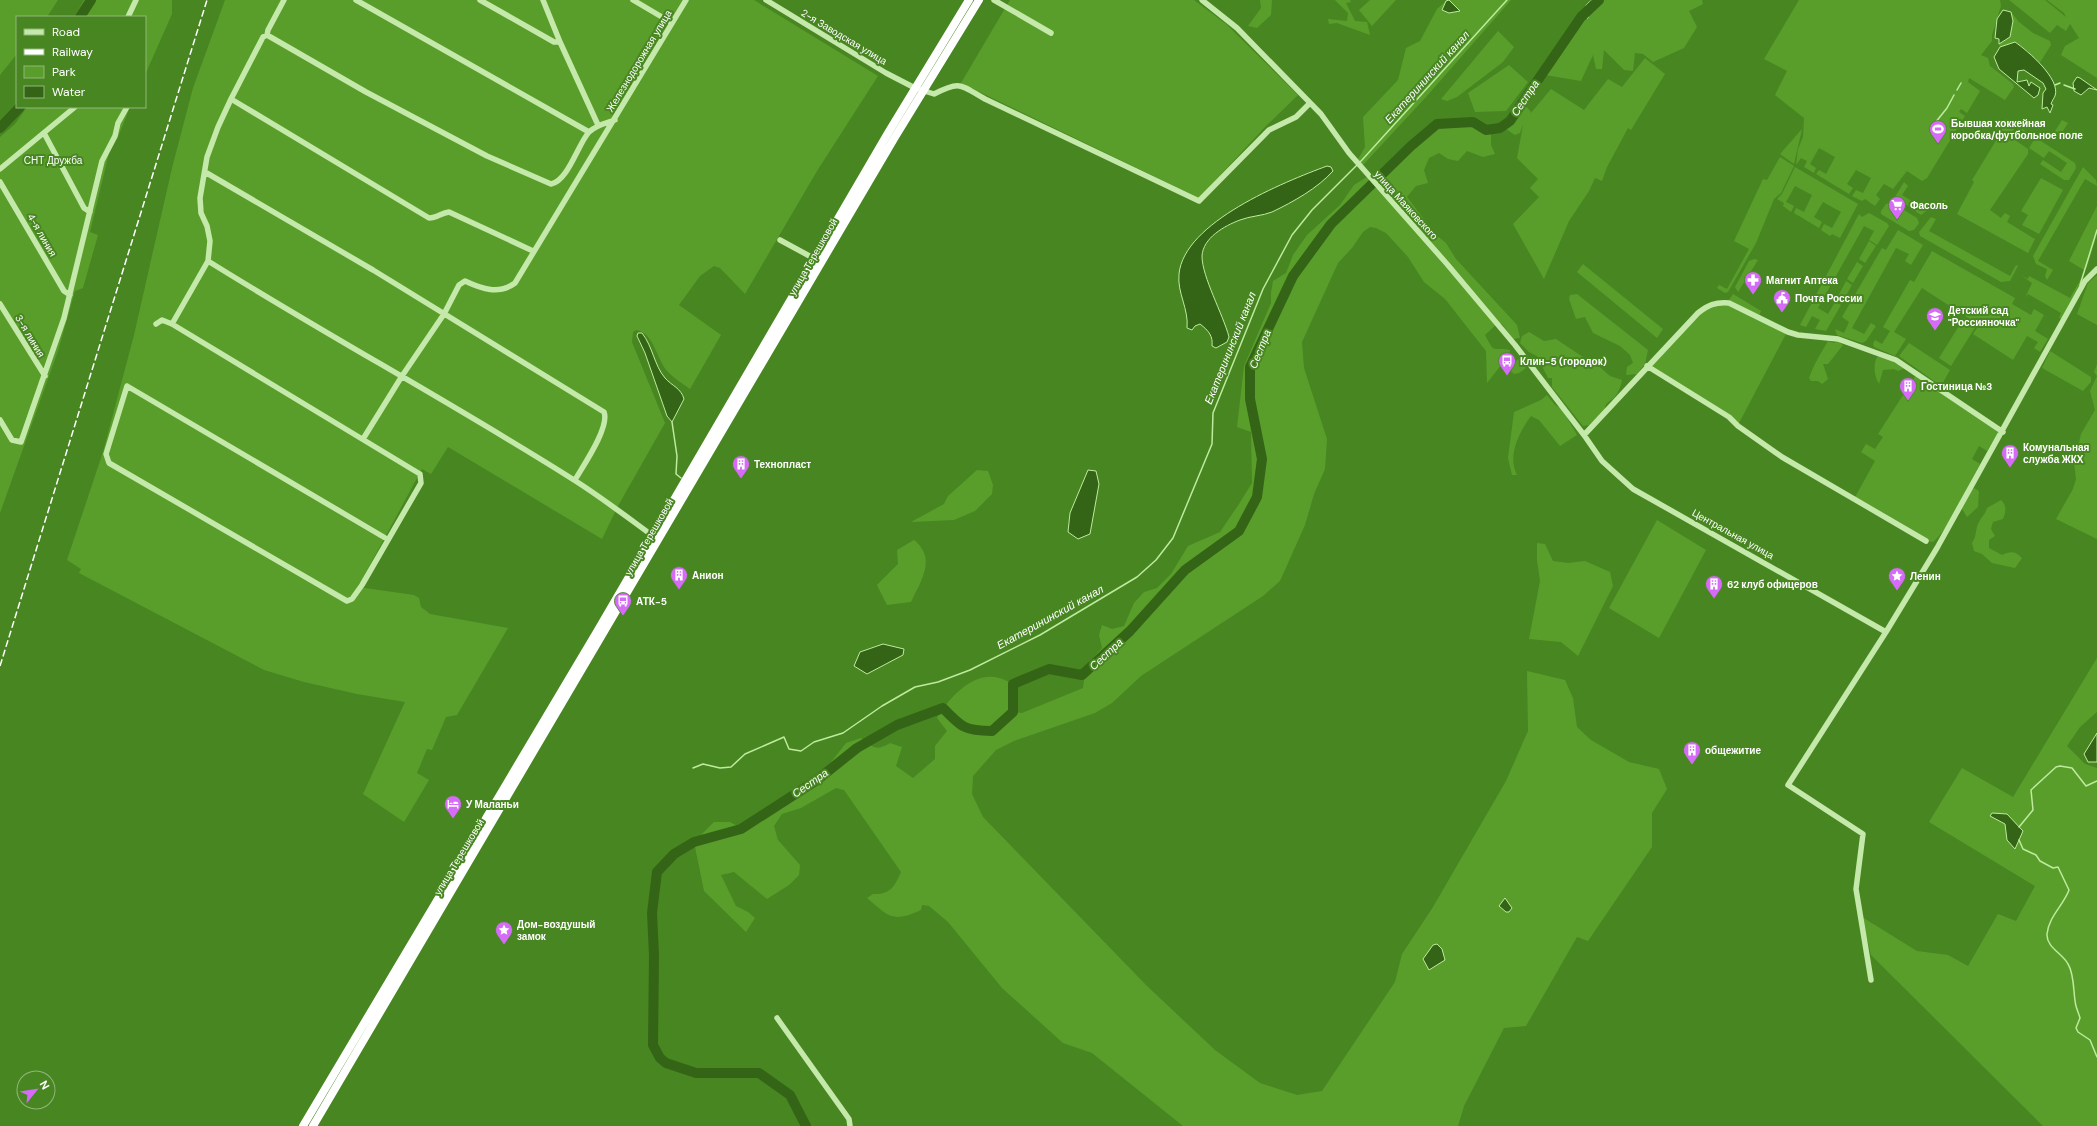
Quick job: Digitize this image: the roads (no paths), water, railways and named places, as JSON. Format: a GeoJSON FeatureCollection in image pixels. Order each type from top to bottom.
{"type":"FeatureCollection","features":[{"type":"Feature","properties":{"kind":"highway","name":"улица Терешковой"},"geometry":{"type":"LineString","coordinates":[[303,1126],[653,536],[915,88],[969,0]]}},
{"type":"Feature","properties":{"kind":"highway","name":"улица Терешковой"},"geometry":{"type":"LineString","coordinates":[[313,1126],[923,92],[979,0]]}},
{"type":"Feature","properties":{"kind":"street"},"geometry":{"type":"LineString","coordinates":[[128,16],[136,0]]}},
{"type":"Feature","properties":{"kind":"street"},"geometry":{"type":"LineString","coordinates":[[172,324],[208,261],[210,241],[207,226],[201,213],[200,198],[207,157],[231,99],[263,37],[267,35],[268,30],[284,0]]}},
{"type":"Feature","properties":{"kind":"street"},"geometry":{"type":"LineString","coordinates":[[356,0],[589,132]]}},
{"type":"Feature","properties":{"kind":"street"},"geometry":{"type":"LineString","coordinates":[[480,0],[554,42],[560,42]]}},
{"type":"Feature","properties":{"kind":"street"},"geometry":{"type":"LineString","coordinates":[[543,0],[560,42],[598,125]]}},
{"type":"Feature","properties":{"kind":"street"},"geometry":{"type":"LineString","coordinates":[[632,0],[672,23]]}},
{"type":"Feature","properties":{"kind":"street","name":"Железнодорожная улица"},"geometry":{"type":"LineString","coordinates":[[444,314],[462,282],[465,281],[486,290],[509,288],[515,283],[533,251],[615,120],[686,0]]}},
{"type":"Feature","properties":{"kind":"street","name":"2-я Заводская улица"},"geometry":{"type":"LineString","coordinates":[[766,0],[886,73],[923,92]]}},
{"type":"Feature","properties":{"kind":"street"},"geometry":{"type":"LineString","coordinates":[[994,0],[1051,33]]}},
{"type":"Feature","properties":{"kind":"street","name":"улица Маяковского"},"geometry":{"type":"LineString","coordinates":[[1202,0],[1237,28],[1321,114],[1348,153],[1447,264],[1510,340],[1584,435]]}},
{"type":"Feature","properties":{"kind":"street"},"geometry":{"type":"LineString","coordinates":[[267,35],[366,92],[487,156],[551,184],[560,179],[589,132],[598,125],[615,120]]}},
{"type":"Feature","properties":{"kind":"street"},"geometry":{"type":"LineString","coordinates":[[923,92],[934,94],[952,85],[960,84],[992,103],[1199,202],[1269,130],[1296,117],[1310,103]]}},
{"type":"Feature","properties":{"kind":"street"},"geometry":{"type":"LineString","coordinates":[[231,99],[429,218],[435,218],[442,213],[449,212],[533,251]]}},
{"type":"Feature","properties":{"kind":"street"},"geometry":{"type":"LineString","coordinates":[[0,168],[74,108]]}},
{"type":"Feature","properties":{"kind":"street"},"geometry":{"type":"LineString","coordinates":[[0,420],[12,440],[17,442],[23,440],[55,349],[105,154],[127,108]]}},
{"type":"Feature","properties":{"kind":"street"},"geometry":{"type":"LineString","coordinates":[[44,133],[84,208],[90,212]]}},
{"type":"Feature","properties":{"kind":"street"},"geometry":{"type":"LineString","coordinates":[[205,172],[373,270],[604,412],[606,418],[603,429],[575,480]]}},
{"type":"Feature","properties":{"kind":"street","name":"4-я линия"},"geometry":{"type":"LineString","coordinates":[[0,182],[64,291],[70,295]]}},
{"type":"Feature","properties":{"kind":"street"},"geometry":{"type":"LineString","coordinates":[[780,240],[815,259]]}},
{"type":"Feature","properties":{"kind":"street"},"geometry":{"type":"LineString","coordinates":[[208,261],[285,309],[402,376],[575,480],[653,536]]}},
{"type":"Feature","properties":{"kind":"street"},"geometry":{"type":"LineString","coordinates":[[1871,980],[1856,889],[1863,834],[1788,785],[1938,548],[2085,281],[2097,268]]}},
{"type":"Feature","properties":{"kind":"street"},"geometry":{"type":"LineString","coordinates":[[1584,435],[1647,366],[1706,306],[1720,302],[1728,302],[1788,332],[1798,335],[1838,339],[1896,360],[2003,432]]}},
{"type":"Feature","properties":{"kind":"street","name":"3-я линия"},"geometry":{"type":"LineString","coordinates":[[0,304],[45,376]]}},
{"type":"Feature","properties":{"kind":"street"},"geometry":{"type":"LineString","coordinates":[[364,439],[402,376],[444,314]]}},
{"type":"Feature","properties":{"kind":"street"},"geometry":{"type":"LineString","coordinates":[[156,324],[162,320],[172,324],[364,439],[415,471],[422,478],[421,483],[387,539],[362,585],[352,599],[347,601],[109,463],[106,454],[127,386],[387,539]]}},
{"type":"Feature","properties":{"kind":"street"},"geometry":{"type":"LineString","coordinates":[[1647,366],[1729,417],[1738,426],[1782,457],[1926,541]]}},
{"type":"Feature","properties":{"kind":"street","name":"Центральная улица"},"geometry":{"type":"LineString","coordinates":[[1584,435],[1602,461],[1633,489],[1886,632]]}},
{"type":"Feature","properties":{"kind":"street"},"geometry":{"type":"LineString","coordinates":[[777,1018],[849,1119],[850,1126]]}},
{"type":"Feature","properties":{"kind":"water"},"geometry":{"type":"Polygon","coordinates":[[[1449,0],[1460,11],[1449,13],[1442,10],[1446,1],[1449,0]]]}},
{"type":"Feature","properties":{"kind":"water"},"geometry":{"type":"Polygon","coordinates":[[[1592,0],[1603,0],[1589,12],[1587,18],[1585,8],[1592,0]]]}},
{"type":"Feature","properties":{"kind":"water"},"geometry":{"type":"Polygon","coordinates":[[[2003,10],[2011,12],[2013,21],[2010,37],[1999,44],[1999,39],[1995,38],[1997,19],[2003,10]]]}},
{"type":"Feature","properties":{"kind":"water"},"geometry":{"type":"Polygon","coordinates":[[[2015,42],[2042,66],[2053,82],[2056,89],[2055,96],[2051,104],[2053,105],[2050,113],[2047,107],[2042,109],[2043,93],[2046,89],[2043,83],[2024,70],[2018,71],[2017,82],[2027,80],[2029,86],[2031,82],[2040,88],[2038,95],[2034,98],[1999,69],[1994,57],[2000,47],[2015,42]]]}},
{"type":"Feature","properties":{"kind":"water"},"geometry":{"type":"Polygon","coordinates":[[[2077,77],[2097,90],[2089,88],[2081,95],[2074,91],[2073,83],[2077,77]]]}},
{"type":"Feature","properties":{"kind":"water"},"geometry":{"type":"Polygon","coordinates":[[[1327,166],[1331,167],[1333,171],[1305,194],[1272,212],[1244,219],[1221,229],[1210,238],[1203,250],[1203,265],[1229,337],[1227,342],[1216,348],[1212,346],[1210,334],[1200,324],[1195,326],[1192,330],[1187,328],[1179,274],[1185,255],[1198,237],[1217,221],[1239,206],[1286,182],[1327,166]]]}},
{"type":"Feature","properties":{"kind":"water"},"geometry":{"type":"Polygon","coordinates":[[[638,333],[642,333],[646,338],[661,373],[683,395],[684,399],[672,422],[667,416],[645,353],[637,336],[638,333]]]}},
{"type":"Feature","properties":{"kind":"water"},"geometry":{"type":"Polygon","coordinates":[[[1088,470],[1096,471],[1099,484],[1090,534],[1078,539],[1068,532],[1070,513],[1088,470]]]}},
{"type":"Feature","properties":{"kind":"water"},"geometry":{"type":"Polygon","coordinates":[[[883,644],[904,649],[903,655],[867,674],[854,666],[860,652],[883,644]]]}},
{"type":"Feature","properties":{"kind":"water"},"geometry":{"type":"Polygon","coordinates":[[[2097,733],[2097,762],[2088,762],[2084,754],[2097,733]]]}},
{"type":"Feature","properties":{"kind":"water"},"geometry":{"type":"Polygon","coordinates":[[[1992,813],[2007,814],[2023,831],[2015,849],[2007,840],[2005,824],[1990,816],[1992,813]]]}},
{"type":"Feature","properties":{"kind":"water"},"geometry":{"type":"Polygon","coordinates":[[[1505,898],[1512,908],[1509,912],[1506,912],[1499,906],[1505,898]]]}},
{"type":"Feature","properties":{"kind":"water"},"geometry":{"type":"Polygon","coordinates":[[[1437,944],[1442,949],[1445,960],[1429,970],[1423,959],[1433,945],[1437,944]]]}},
{"type":"Feature","properties":{"kind":"waterway"},"geometry":{"type":"LineString","coordinates":[[81,16],[91,0]]}},
{"type":"Feature","properties":{"kind":"waterway","name":"Екатерининский канал"},"geometry":{"type":"LineString","coordinates":[[693,768],[703,764],[720,768],[731,767],[745,754],[784,737],[789,749],[801,751],[814,742],[843,733],[882,706],[915,687],[938,682],[970,670],[1040,635],[1137,577],[1156,560],[1173,538],[1212,444],[1213,413],[1263,289],[1292,235],[1312,210],[1362,160],[1507,0]]}},
{"type":"Feature","properties":{"kind":"waterway","name":"Сестра"},"geometry":{"type":"LineString","coordinates":[[806,1126],[790,1095],[759,1073],[696,1073],[666,1063],[660,1058],[653,1045],[654,955],[652,913],[657,872],[674,854],[694,842],[741,829],[817,780],[857,748],[897,725],[943,708],[954,720],[964,727],[975,730],[992,731],[1013,712],[1013,684],[1049,669],[1082,675],[1130,631],[1185,570],[1239,531],[1257,497],[1262,459],[1250,399],[1250,367],[1293,276],[1331,224],[1411,146],[1437,124],[1473,122],[1486,130],[1500,128],[1510,121],[1581,17],[1599,0]]}},
{"type":"Feature","properties":{"kind":"waterway"},"geometry":{"type":"LineString","coordinates":[[1957,90],[1961,83]]}},
{"type":"Feature","properties":{"kind":"waterway"},"geometry":{"type":"LineString","coordinates":[[2055,85],[2060,83]]}},
{"type":"Feature","properties":{"kind":"waterway"},"geometry":{"type":"LineString","coordinates":[[2064,85],[2075,89]]}},
{"type":"Feature","properties":{"kind":"waterway"},"geometry":{"type":"LineString","coordinates":[[1931,128],[1947,108],[1954,95]]}},
{"type":"Feature","properties":{"kind":"waterway"},"geometry":{"type":"LineString","coordinates":[[0,128],[19,108]]}},
{"type":"Feature","properties":{"kind":"waterway"},"geometry":{"type":"LineString","coordinates":[[2080,285],[2097,230]]}},
{"type":"Feature","properties":{"kind":"waterway"},"geometry":{"type":"LineString","coordinates":[[672,422],[677,456],[676,474],[681,478]]}},
{"type":"Feature","properties":{"kind":"waterway"},"geometry":{"type":"LineString","coordinates":[[2019,827],[2033,810],[2031,790],[2056,767],[2060,766],[2072,768],[2086,786],[2097,781]]}},
{"type":"Feature","properties":{"kind":"waterway"},"geometry":{"type":"LineString","coordinates":[[2019,840],[2023,849],[2036,855],[2040,861],[2053,868],[2058,867],[2069,890],[2050,922],[2047,939],[2052,947],[2066,960],[2070,969],[2073,979],[2076,1008],[2080,1018],[2076,1028],[2078,1032],[2090,1040],[2097,1057]]}},
{"type":"Feature","properties":{"kind":"railway"},"geometry":{"type":"LineString","coordinates":[[0,666],[207,0]]}},
{"type":"Feature","properties":{"kind":"place","name":"Бывшая хоккейная коробка/футбольное поле"},"geometry":{"type":"Point","coordinates":[1938,144]}},
{"type":"Feature","properties":{"kind":"place","name":"Фасоль"},"geometry":{"type":"Point","coordinates":[1897,220]}},
{"type":"Feature","properties":{"kind":"place","name":"Магнит Аптека"},"geometry":{"type":"Point","coordinates":[1753,295]}},
{"type":"Feature","properties":{"kind":"place","name":"Почта России"},"geometry":{"type":"Point","coordinates":[1782,313]}},
{"type":"Feature","properties":{"kind":"place","name":"Детский сад \"Россияночка\""},"geometry":{"type":"Point","coordinates":[1935,331]}},
{"type":"Feature","properties":{"kind":"place","name":"Клин-5 (городок)"},"geometry":{"type":"Point","coordinates":[1507,376]}},
{"type":"Feature","properties":{"kind":"place","name":"Гостиница №3"},"geometry":{"type":"Point","coordinates":[1908,401]}},
{"type":"Feature","properties":{"kind":"place","name":"Комунальная служба ЖКХ"},"geometry":{"type":"Point","coordinates":[2010,468]}},
{"type":"Feature","properties":{"kind":"place","name":"Технопласт"},"geometry":{"type":"Point","coordinates":[741,479]}},
{"type":"Feature","properties":{"kind":"place","name":"Анион"},"geometry":{"type":"Point","coordinates":[679,590]}},
{"type":"Feature","properties":{"kind":"place","name":"Ленин"},"geometry":{"type":"Point","coordinates":[1897,591]}},
{"type":"Feature","properties":{"kind":"place","name":"62 клуб офицеров"},"geometry":{"type":"Point","coordinates":[1714,599]}},
{"type":"Feature","properties":{"kind":"place","name":"АТК-5"},"geometry":{"type":"Point","coordinates":[623,616]}},
{"type":"Feature","properties":{"kind":"place","name":"общежитие"},"geometry":{"type":"Point","coordinates":[1692,765]}},
{"type":"Feature","properties":{"kind":"place","name":"У Маланьи"},"geometry":{"type":"Point","coordinates":[453,819]}},
{"type":"Feature","properties":{"kind":"place","name":"Дом-воздушый замок"},"geometry":{"type":"Point","coordinates":[504,945]}},
{"type":"Feature","properties":{"kind":"park label","name":"СНТ Дружба"},"geometry":{"type":"Point","coordinates":[53,160]}}]}
